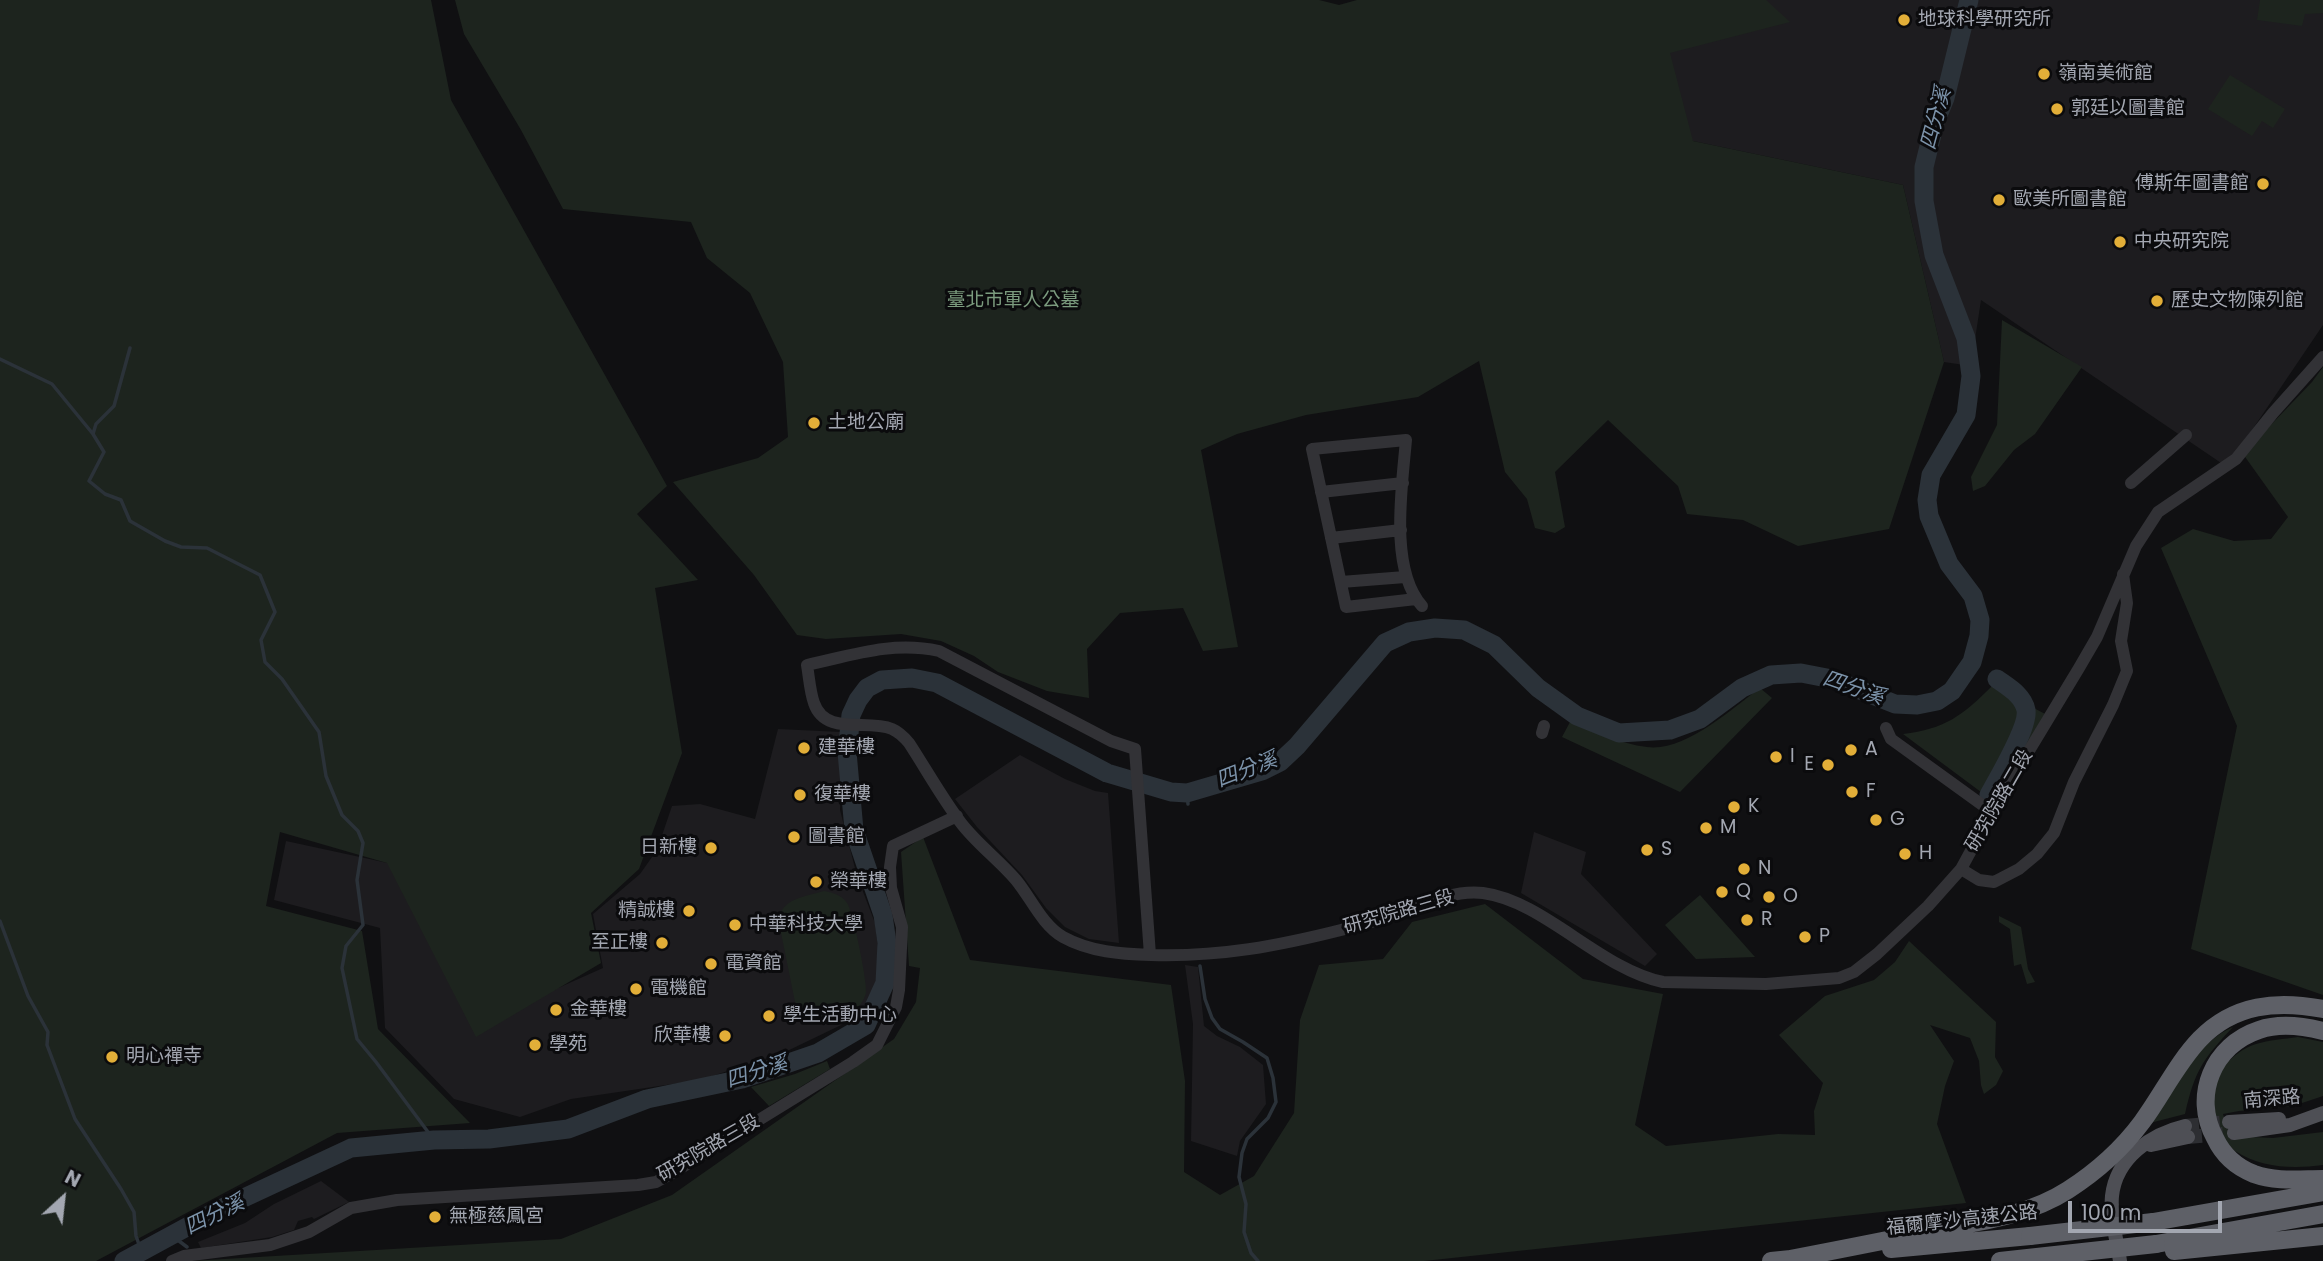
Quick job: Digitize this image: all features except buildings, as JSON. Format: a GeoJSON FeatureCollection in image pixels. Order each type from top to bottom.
{"type":"FeatureCollection","features":[{"type":"Feature","properties":{"kind":"highway"},"geometry":{"type":"LineString","coordinates":[[1790,1259],[1978,1222],[2047,1202],[2088,1177],[2123,1145],[2193,1048],[2218,1024],[2258,1007],[2285,1003],[2323,1009]]}},
{"type":"Feature","properties":{"kind":"highway"},"geometry":{"type":"LineString","coordinates":[[2323,1031],[2295,1026],[2277,1027],[2260,1029],[2243,1037],[2225,1052],[2213,1069],[2204,1103],[2207,1124],[2225,1154],[2236,1165],[2273,1179],[2323,1179]]}},
{"type":"Feature","properties":{"kind":"highway","name":"福爾摩沙高速公路"},"geometry":{"type":"LineString","coordinates":[[1771,1261],[2153,1222],[2323,1192]]}},
{"type":"Feature","properties":{"kind":"highway"},"geometry":{"type":"LineString","coordinates":[[2078,1261],[2323,1214]]}},
{"type":"Feature","properties":{"kind":"highway"},"geometry":{"type":"LineString","coordinates":[[2000,1261],[2323,1237]]}},
{"type":"Feature","properties":{"kind":"main road","name":"南深路"},"geometry":{"type":"LineString","coordinates":[[2232,1128],[2290,1125],[2321,1114]]}},
{"type":"Feature","properties":{"kind":"main road"},"geometry":{"type":"LineString","coordinates":[[2120,1261],[2112,1196],[2115,1182],[2134,1154],[2150,1139],[2165,1130],[2187,1131]]}},
{"type":"Feature","properties":{"kind":"street","name":"研究院路二段"},"geometry":{"type":"LineString","coordinates":[[2123,574],[2127,603],[2121,641],[2127,671],[2074,782],[2054,833],[2037,854],[2019,869],[1994,882],[1979,880],[1961,869],[2097,637],[2123,574],[2136,546],[2158,512],[2236,459],[2323,356]]}},
{"type":"Feature","properties":{"kind":"street"},"geometry":{"type":"LineString","coordinates":[[2131,483],[2186,435]]}},
{"type":"Feature","properties":{"kind":"street"},"geometry":{"type":"LineString","coordinates":[[1406,440],[1401,530],[1403,569],[1419,602],[1346,607],[1321,492],[1312,449],[1406,440]]}},
{"type":"Feature","properties":{"kind":"street"},"geometry":{"type":"LineString","coordinates":[[1321,492],[1403,483]]}},
{"type":"Feature","properties":{"kind":"street"},"geometry":{"type":"LineString","coordinates":[[1331,538],[1401,530]]}},
{"type":"Feature","properties":{"kind":"street"},"geometry":{"type":"LineString","coordinates":[[1341,582],[1405,577]]}},
{"type":"Feature","properties":{"kind":"street","name":"研究院路三段"},"geometry":{"type":"LineString","coordinates":[[1150,954],[1135,749],[1111,741],[939,651],[917,647],[892,647],[807,666],[814,705],[824,718],[839,724],[892,729],[902,735],[957,816],[1017,881],[1041,915],[1061,936],[1086,947],[1107,951],[1150,954],[1209,955],[1281,946],[1386,918],[1457,894],[1483,893],[1529,909],[1596,951],[1648,979],[1662,982],[1766,984],[1815,982],[1854,972],[1936,898],[1961,869]]}},
{"type":"Feature","properties":{"kind":"street"},"geometry":{"type":"LineString","coordinates":[[1885,728],[1891,739],[1992,812]]}},
{"type":"Feature","properties":{"kind":"street","name":"研究院路三段"},"geometry":{"type":"LineString","coordinates":[[172,1261],[184,1256],[270,1245],[309,1231],[351,1208],[447,1196],[638,1185],[656,1182],[676,1171],[877,1045],[896,1007],[899,990],[902,927],[891,888],[893,846],[957,816]]}},
{"type":"Feature","properties":{"kind":"shaded area","name":"中央研究院"},"geometry":{"type":"Polygon","coordinates":[[[1460,0],[2323,0],[2323,325],[2227,467],[1981,300],[1971,366],[1944,362],[1903,185],[1693,141],[1460,0]]]}},
{"type":"Feature","properties":{"kind":"shaded area","name":"中華科技大學"},"geometry":{"type":"Polygon","coordinates":[[[778,729],[841,732],[840,810],[857,876],[875,923],[879,955],[877,978],[864,1014],[783,1053],[700,1080],[571,1099],[520,1117],[454,1099],[385,1028],[380,928],[274,900],[286,841],[397,865],[484,1021],[603,968],[593,914],[640,874],[657,850],[672,806],[700,804],[755,819],[778,729]]]}},
{"type":"Feature","properties":{"kind":"shaded area"},"geometry":{"type":"Polygon","coordinates":[[[1020,755],[1065,779],[1095,791],[1108,793],[1119,943],[1089,939],[1065,927],[955,799],[1020,755]]]}},
{"type":"Feature","properties":{"kind":"shaded area"},"geometry":{"type":"Polygon","coordinates":[[[1534,832],[1586,852],[1581,874],[1657,954],[1645,966],[1521,893],[1534,832]]]}},
{"type":"Feature","properties":{"kind":"shaded area"},"geometry":{"type":"Polygon","coordinates":[[[1185,965],[1198,967],[1204,1026],[1240,1047],[1263,1065],[1266,1104],[1240,1141],[1237,1156],[1191,1141],[1193,1024],[1185,965]]]}},
{"type":"Feature","properties":{"kind":"shaded area"},"geometry":{"type":"Polygon","coordinates":[[[321,1181],[349,1202],[314,1219],[312,1217],[298,1221],[294,1230],[272,1237],[201,1248],[198,1242],[245,1223],[274,1204],[321,1181]]]}},
{"type":"Feature","properties":{"kind":"green space"},"geometry":{"type":"Polygon","coordinates":[[[0,0],[431,0],[451,100],[667,486],[637,514],[698,580],[655,588],[682,753],[639,869],[591,913],[601,963],[476,1037],[387,863],[280,832],[266,906],[362,931],[378,1029],[470,1123],[337,1133],[96,1261],[0,1261],[0,0]]]}},
{"type":"Feature","properties":{"kind":"green space","name":"臺北市軍人公墓"},"geometry":{"type":"Polygon","coordinates":[[[455,0],[1319,0],[1339,5],[1357,0],[1766,0],[1790,22],[1670,53],[1693,141],[1903,185],[1944,362],[1889,529],[1798,546],[1743,520],[1687,514],[1678,486],[1608,420],[1555,472],[1565,527],[1555,533],[1535,528],[1527,499],[1505,472],[1479,361],[1418,397],[1306,415],[1237,434],[1201,450],[1238,647],[1203,651],[1183,608],[1120,613],[1087,649],[1089,698],[1047,691],[998,672],[974,656],[941,641],[901,634],[826,639],[797,635],[754,575],[673,482],[758,458],[788,437],[783,362],[750,293],[707,258],[691,222],[563,209],[521,130],[464,34],[455,0]]]}},
{"type":"Feature","properties":{"kind":"green space"},"geometry":{"type":"Polygon","coordinates":[[[2260,0],[2323,0],[2323,13],[2305,14],[2302,26],[2257,20],[2260,0]]]}},
{"type":"Feature","properties":{"kind":"green space"},"geometry":{"type":"Polygon","coordinates":[[[2230,75],[2285,109],[2273,128],[2262,121],[2252,136],[2208,109],[2230,75]]]}},
{"type":"Feature","properties":{"kind":"green space"},"geometry":{"type":"Polygon","coordinates":[[[2002,320],[2082,367],[2035,434],[2014,450],[1985,486],[1973,491],[1971,477],[1997,425],[2002,320]]]}},
{"type":"Feature","properties":{"kind":"green space"},"geometry":{"type":"Polygon","coordinates":[[[2323,367],[2323,995],[2191,949],[2237,726],[2161,548],[2193,529],[2234,541],[2271,539],[2288,517],[2243,454],[2323,367]]]}},
{"type":"Feature","properties":{"kind":"green space"},"geometry":{"type":"Polygon","coordinates":[[[1992,686],[2047,715],[1993,801],[1903,734],[1942,725],[1962,713],[1992,686]]]}},
{"type":"Feature","properties":{"kind":"green space"},"geometry":{"type":"Polygon","coordinates":[[[1760,688],[1772,698],[1680,792],[1562,737],[1570,722],[1627,743],[1662,747],[1706,728],[1760,688]]]}},
{"type":"Feature","properties":{"kind":"green space"},"geometry":{"type":"Polygon","coordinates":[[[923,837],[970,960],[1171,985],[1185,1081],[1184,1172],[1220,1195],[1254,1176],[1294,1113],[1300,1020],[1319,965],[1383,959],[1412,922],[1485,904],[1583,979],[1663,994],[1635,1125],[1666,1146],[1778,1134],[1815,1135],[1814,1111],[1823,1083],[1779,1035],[1825,996],[1874,980],[1895,962],[1909,941],[1996,1022],[1995,1057],[2003,1071],[1996,1085],[1984,1094],[1979,1061],[1970,1038],[1930,1025],[1954,1061],[1945,1086],[1937,1124],[1966,1203],[1424,1261],[191,1261],[561,1239],[672,1195],[894,1039],[916,1002],[920,968],[909,966],[901,852],[923,837]]]}},
{"type":"Feature","properties":{"kind":"green space"},"geometry":{"type":"Polygon","coordinates":[[[824,891],[843,898],[850,909],[866,987],[861,1003],[854,1011],[834,1018],[813,1015],[795,1002],[779,923],[783,908],[788,903],[824,891]]]}},
{"type":"Feature","properties":{"kind":"green space"},"geometry":{"type":"Polygon","coordinates":[[[1700,895],[1755,957],[1696,959],[1665,925],[1700,895]]]}},
{"type":"Feature","properties":{"kind":"green space"},"geometry":{"type":"Polygon","coordinates":[[[1999,916],[2021,927],[2028,969],[2035,982],[2027,984],[2021,964],[2014,966],[2010,929],[1999,922],[1999,916]]]}},
{"type":"Feature","properties":{"kind":"green space"},"geometry":{"type":"Polygon","coordinates":[[[2233,1027],[2202,1066],[2192,1086],[2185,1114],[2150,1123],[2196,1056],[2207,1044],[2233,1027]]]}},
{"type":"Feature","properties":{"kind":"green space"},"geometry":{"type":"Polygon","coordinates":[[[2298,1037],[2323,1042],[2323,1096],[2293,1106],[2223,1114],[2230,1136],[2273,1138],[2323,1132],[2323,1165],[2289,1167],[2266,1164],[2245,1157],[2224,1140],[2211,1107],[2215,1085],[2224,1067],[2246,1048],[2298,1037]]]}},
{"type":"Feature","properties":{"kind":"green space"},"geometry":{"type":"Polygon","coordinates":[[[827,1061],[830,1069],[769,1106],[751,1087],[795,1074],[827,1061]]]}},
{"type":"Feature","properties":{"kind":"waterway","name":"四分溪"},"geometry":{"type":"LineString","coordinates":[[124,1261],[220,1209],[351,1148],[434,1140],[489,1139],[568,1129],[647,1099],[742,1079],[818,1053],[866,1025],[885,983],[887,943],[883,915],[854,830],[847,752],[851,715],[858,700],[867,688],[882,680],[912,678],[937,683],[1107,773],[1171,792],[1187,793],[1262,771],[1280,762],[1297,746],[1385,643],[1409,632],[1435,628],[1464,630],[1494,645],[1538,688],[1577,716],[1619,733],[1670,730],[1700,719],[1742,688],[1771,675],[1801,673],[1832,679],[1895,704],[1917,705],[1937,701],[1952,691],[1972,662],[1980,620],[1973,596],[1949,564],[1929,516],[1927,500],[1931,475],[1966,415],[1971,376],[1966,338],[1934,255],[1924,201],[1924,167],[1935,122],[1945,98],[1969,0]]}},
{"type":"Feature","properties":{"kind":"waterway"},"geometry":{"type":"LineString","coordinates":[[93,434],[96,424],[114,406],[130,348]]}},
{"type":"Feature","properties":{"kind":"waterway"},"geometry":{"type":"LineString","coordinates":[[0,359],[52,384],[93,434],[104,452],[89,481],[105,494],[121,500],[130,521],[165,541],[181,547],[207,548],[260,575],[275,612],[261,640],[265,662],[282,679],[319,732],[326,776],[342,815],[358,831],[363,843],[357,880],[363,925],[346,946],[342,968],[357,1039],[434,1140]]}},
{"type":"Feature","properties":{"kind":"waterway"},"geometry":{"type":"LineString","coordinates":[[1989,795],[2012,752],[2026,718],[2022,700],[1997,679]]}},
{"type":"Feature","properties":{"kind":"waterway"},"geometry":{"type":"LineString","coordinates":[[1187,793],[1188,804]]}},
{"type":"Feature","properties":{"kind":"waterway"},"geometry":{"type":"LineString","coordinates":[[0,921],[28,996],[48,1032],[47,1045],[75,1119],[134,1212],[136,1236],[141,1250]]}},
{"type":"Feature","properties":{"kind":"waterway"},"geometry":{"type":"LineString","coordinates":[[1200,966],[1205,999],[1212,1018],[1220,1029],[1267,1058],[1273,1078],[1276,1102],[1268,1118],[1247,1139],[1239,1177],[1246,1204],[1244,1232],[1251,1253],[1258,1261]]}},
{"type":"Feature","properties":{"kind":"waterway"},"geometry":{"type":"LineString","coordinates":[[171,1235],[187,1247]]}},
{"type":"Feature","properties":{"kind":"tunnel"},"geometry":{"type":"LineString","coordinates":[[2185,1126],[2229,1122]]}},
{"type":"Feature","properties":{"kind":"tunnel"},"geometry":{"type":"LineString","coordinates":[[2188,1137],[2234,1133]]}},
{"type":"Feature","properties":{"kind":"place","name":"地球科學研究所"},"geometry":{"type":"Point","coordinates":[1904,20]}},
{"type":"Feature","properties":{"kind":"place","name":"嶺南美術館"},"geometry":{"type":"Point","coordinates":[2044,74]}},
{"type":"Feature","properties":{"kind":"place","name":"郭廷以圖書館"},"geometry":{"type":"Point","coordinates":[2057,109]}},
{"type":"Feature","properties":{"kind":"place","name":"傅斯年圖書館"},"geometry":{"type":"Point","coordinates":[2263,184]}},
{"type":"Feature","properties":{"kind":"place","name":"歐美所圖書館"},"geometry":{"type":"Point","coordinates":[1999,200]}},
{"type":"Feature","properties":{"kind":"place","name":"中央研究院"},"geometry":{"type":"Point","coordinates":[2120,242]}},
{"type":"Feature","properties":{"kind":"place","name":"歷史文物陳列館"},"geometry":{"type":"Point","coordinates":[2157,301]}},
{"type":"Feature","properties":{"kind":"place","name":"土地公廟"},"geometry":{"type":"Point","coordinates":[814,423]}},
{"type":"Feature","properties":{"kind":"place","name":"建華樓"},"geometry":{"type":"Point","coordinates":[804,748]}},
{"type":"Feature","properties":{"kind":"place","name":"A"},"geometry":{"type":"Point","coordinates":[1851,750]}},
{"type":"Feature","properties":{"kind":"place","name":"I"},"geometry":{"type":"Point","coordinates":[1776,757]}},
{"type":"Feature","properties":{"kind":"place","name":"E"},"geometry":{"type":"Point","coordinates":[1828,765]}},
{"type":"Feature","properties":{"kind":"place","name":"F"},"geometry":{"type":"Point","coordinates":[1852,792]}},
{"type":"Feature","properties":{"kind":"place","name":"復華樓"},"geometry":{"type":"Point","coordinates":[800,795]}},
{"type":"Feature","properties":{"kind":"place","name":"K"},"geometry":{"type":"Point","coordinates":[1734,807]}},
{"type":"Feature","properties":{"kind":"place","name":"G"},"geometry":{"type":"Point","coordinates":[1876,820]}},
{"type":"Feature","properties":{"kind":"place","name":"M"},"geometry":{"type":"Point","coordinates":[1706,828]}},
{"type":"Feature","properties":{"kind":"place","name":"圖書館"},"geometry":{"type":"Point","coordinates":[794,837]}},
{"type":"Feature","properties":{"kind":"place","name":"日新樓"},"geometry":{"type":"Point","coordinates":[711,848]}},
{"type":"Feature","properties":{"kind":"place","name":"S"},"geometry":{"type":"Point","coordinates":[1647,850]}},
{"type":"Feature","properties":{"kind":"place","name":"H"},"geometry":{"type":"Point","coordinates":[1905,854]}},
{"type":"Feature","properties":{"kind":"place","name":"N"},"geometry":{"type":"Point","coordinates":[1744,869]}},
{"type":"Feature","properties":{"kind":"place","name":"榮華樓"},"geometry":{"type":"Point","coordinates":[816,882]}},
{"type":"Feature","properties":{"kind":"place","name":"Q"},"geometry":{"type":"Point","coordinates":[1722,892]}},
{"type":"Feature","properties":{"kind":"place","name":"O"},"geometry":{"type":"Point","coordinates":[1769,897]}},
{"type":"Feature","properties":{"kind":"place","name":"精誠樓"},"geometry":{"type":"Point","coordinates":[689,911]}},
{"type":"Feature","properties":{"kind":"place","name":"R"},"geometry":{"type":"Point","coordinates":[1747,920]}},
{"type":"Feature","properties":{"kind":"place","name":"中華科技大學"},"geometry":{"type":"Point","coordinates":[735,925]}},
{"type":"Feature","properties":{"kind":"place","name":"P"},"geometry":{"type":"Point","coordinates":[1805,937]}},
{"type":"Feature","properties":{"kind":"place","name":"至正樓"},"geometry":{"type":"Point","coordinates":[662,943]}},
{"type":"Feature","properties":{"kind":"place","name":"電資館"},"geometry":{"type":"Point","coordinates":[711,964]}},
{"type":"Feature","properties":{"kind":"place","name":"電機館"},"geometry":{"type":"Point","coordinates":[636,989]}},
{"type":"Feature","properties":{"kind":"place","name":"金華樓"},"geometry":{"type":"Point","coordinates":[556,1010]}},
{"type":"Feature","properties":{"kind":"place","name":"學生活動中心"},"geometry":{"type":"Point","coordinates":[769,1016]}},
{"type":"Feature","properties":{"kind":"place","name":"欣華樓"},"geometry":{"type":"Point","coordinates":[725,1036]}},
{"type":"Feature","properties":{"kind":"place","name":"學苑"},"geometry":{"type":"Point","coordinates":[535,1045]}},
{"type":"Feature","properties":{"kind":"place","name":"明心禪寺"},"geometry":{"type":"Point","coordinates":[112,1057]}},
{"type":"Feature","properties":{"kind":"place","name":"無極慈鳳宮"},"geometry":{"type":"Point","coordinates":[435,1217]}}]}
